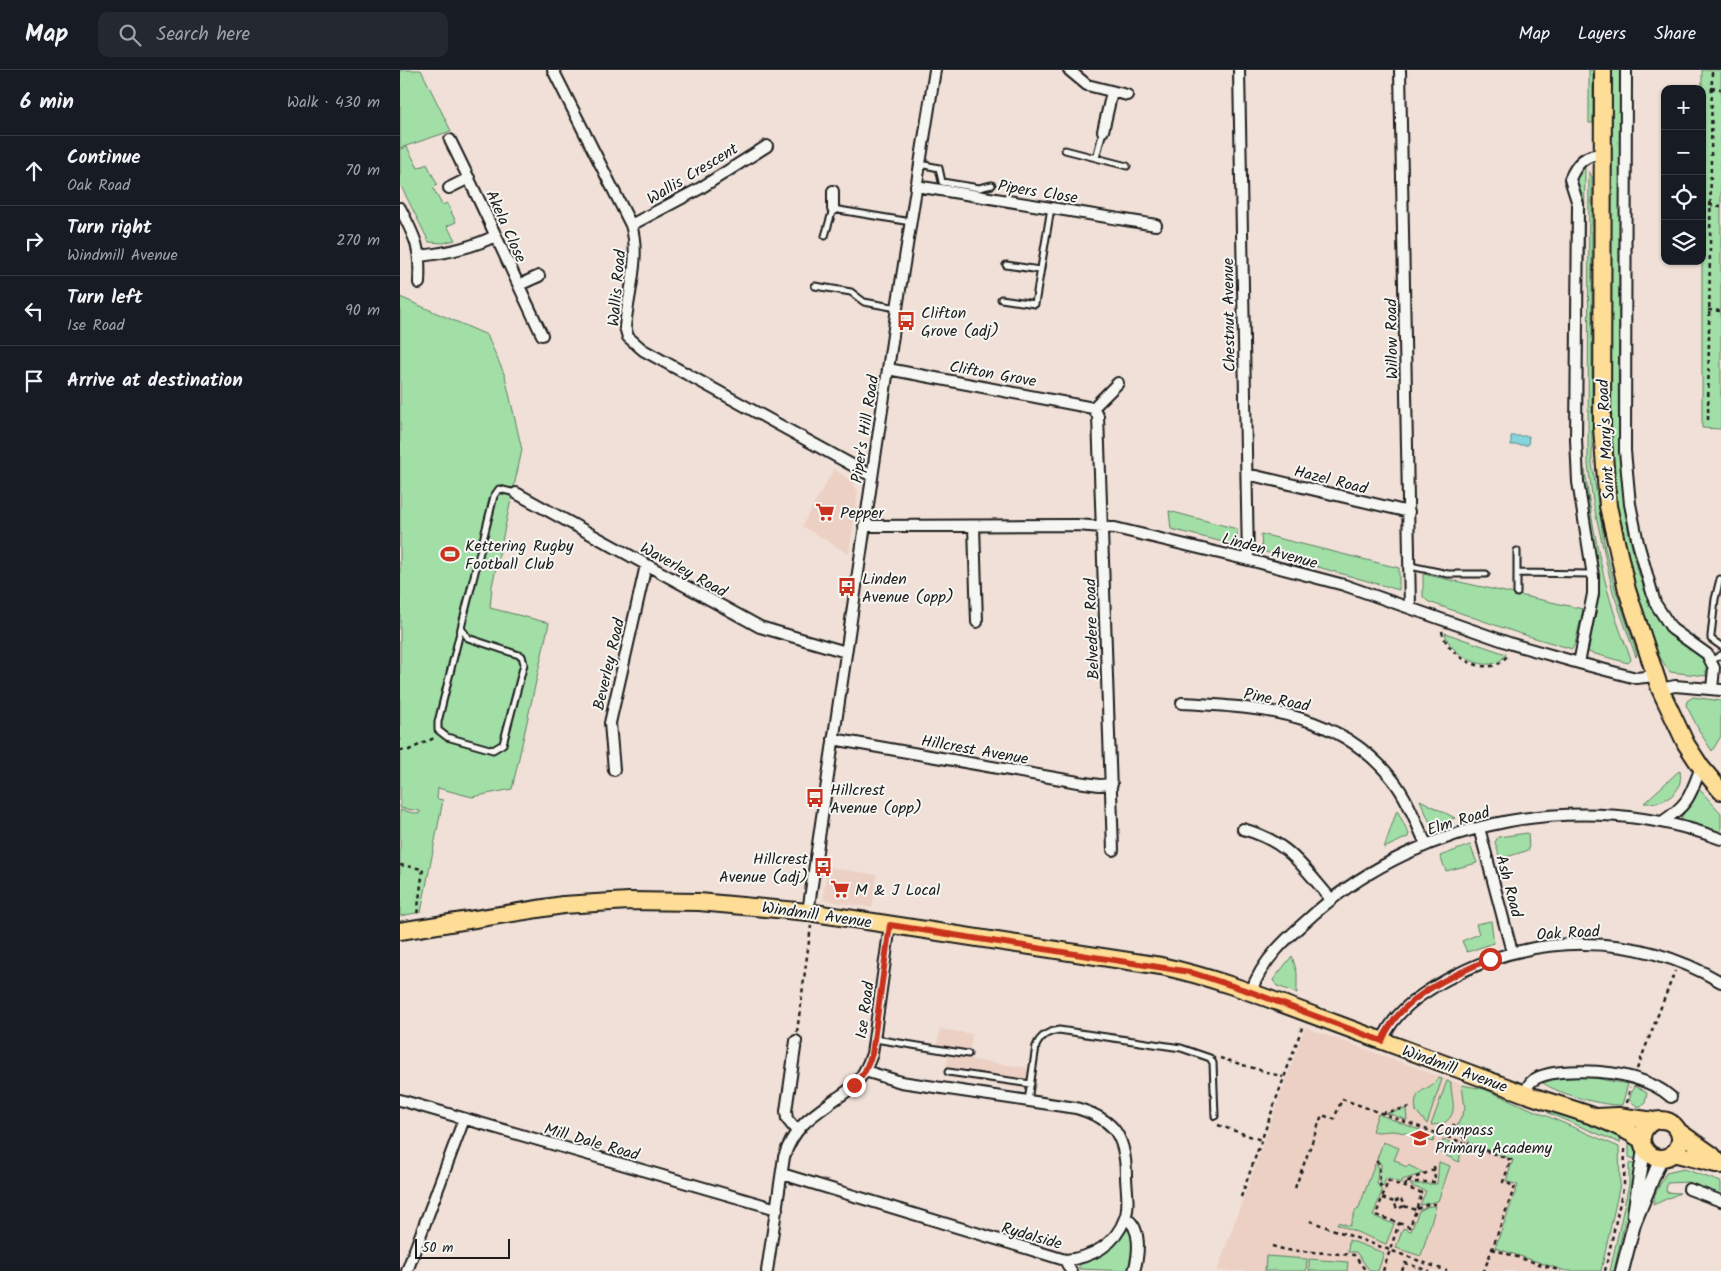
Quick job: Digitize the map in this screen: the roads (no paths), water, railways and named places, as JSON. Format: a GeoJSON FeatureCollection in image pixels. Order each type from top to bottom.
{"type":"FeatureCollection","features":[{"type":"Feature","properties":{"kind":"main road","name":"Saint Mary's Road"},"geometry":{"type":"LineString","coordinates":[[1603,70],[1603,464],[1608,506],[1620,564],[1634,613],[1658,682],[1672,717],[1701,767],[1721,791]]}},
{"type":"Feature","properties":{"kind":"main road","name":"Windmill Avenue"},"geometry":{"type":"LineString","coordinates":[[408,930],[548,907],[629,901],[726,903],[809,918],[890,925],[1161,966],[1190,972],[1251,992],[1525,1094],[1597,1117],[1628,1131],[1637,1143]]}},
{"type":"Feature","properties":{"kind":"main road","name":"Windmill Avenue"},"geometry":{"type":"LineString","coordinates":[[1597,1117],[1618,1116],[1654,1121]]}},
{"type":"Feature","properties":{"kind":"main road"},"geometry":{"type":"LineString","coordinates":[[1654,1121],[1670,1122],[1678,1132],[1712,1155],[1721,1165],[1667,1156],[1653,1156],[1637,1143],[1644,1130],[1654,1121]]}},
{"type":"Feature","properties":{"kind":"main road"},"geometry":{"type":"LineString","coordinates":[[1667,1156],[1679,1144],[1678,1132]]}},
{"type":"Feature","properties":{"kind":"street","name":"Wallis Road"},"geometry":{"type":"LineString","coordinates":[[553,70],[631,225],[636,250],[625,327],[633,343],[872,476]]}},
{"type":"Feature","properties":{"kind":"street","name":"Piper's Hill Road"},"geometry":{"type":"LineString","coordinates":[[809,918],[864,526],[935,70]]}},
{"type":"Feature","properties":{"kind":"street"},"geometry":{"type":"LineString","coordinates":[[1069,70],[1081,82],[1127,95]]}},
{"type":"Feature","properties":{"kind":"street","name":"Chestnut Avenue"},"geometry":{"type":"LineString","coordinates":[[1239,70],[1248,559]]}},
{"type":"Feature","properties":{"kind":"street","name":"Willow Road"},"geometry":{"type":"LineString","coordinates":[[1400,70],[1410,608]]}},
{"type":"Feature","properties":{"kind":"street","name":"Saint Mary's Road"},"geometry":{"type":"LineString","coordinates":[[1626,70],[1624,451],[1630,504],[1638,543],[1655,603],[1672,628],[1707,654],[1711,661]]}},
{"type":"Feature","properties":{"kind":"street"},"geometry":{"type":"LineString","coordinates":[[1103,132],[1112,92]]}},
{"type":"Feature","properties":{"kind":"street","name":"Akela Close"},"geometry":{"type":"LineString","coordinates":[[450,140],[542,335]]}},
{"type":"Feature","properties":{"kind":"street","name":"Wallis Crescent"},"geometry":{"type":"LineString","coordinates":[[631,225],[699,189],[768,146]]}},
{"type":"Feature","properties":{"kind":"street","name":"Saint Mary's Road"},"geometry":{"type":"LineString","coordinates":[[1579,663],[1591,611],[1592,574],[1577,474],[1578,204],[1570,179],[1581,161],[1587,156],[1603,154]]}},
{"type":"Feature","properties":{"kind":"street","name":"Akela Close"},"geometry":{"type":"LineString","coordinates":[[449,188],[469,178]]}},
{"type":"Feature","properties":{"kind":"street","name":"Pipers Close"},"geometry":{"type":"LineString","coordinates":[[916,186],[1156,225]]}},
{"type":"Feature","properties":{"kind":"street"},"geometry":{"type":"LineString","coordinates":[[833,190],[833,209]]}},
{"type":"Feature","properties":{"kind":"street"},"geometry":{"type":"LineString","coordinates":[[400,208],[417,241],[420,256],[419,283]]}},
{"type":"Feature","properties":{"kind":"street"},"geometry":{"type":"LineString","coordinates":[[420,256],[457,251],[477,245],[495,236]]}},
{"type":"Feature","properties":{"kind":"street","name":"Akela Close"},"geometry":{"type":"LineString","coordinates":[[519,285],[539,276]]}},
{"type":"Feature","properties":{"kind":"street","name":"Clifton Grove"},"geometry":{"type":"LineString","coordinates":[[888,369],[1093,408]]}},
{"type":"Feature","properties":{"kind":"street"},"geometry":{"type":"LineString","coordinates":[[1093,408],[1118,383]]}},
{"type":"Feature","properties":{"kind":"street","name":"Belvedere Road"},"geometry":{"type":"LineString","coordinates":[[1093,408],[1098,416],[1113,850]]}},
{"type":"Feature","properties":{"kind":"street","name":"Hazel Road"},"geometry":{"type":"LineString","coordinates":[[1247,474],[1409,512]]}},
{"type":"Feature","properties":{"kind":"street","name":"Waverley Road"},"geometry":{"type":"LineString","coordinates":[[516,493],[760,627],[846,652]]}},
{"type":"Feature","properties":{"kind":"street","name":"Linden Avenue"},"geometry":{"type":"LineString","coordinates":[[864,526],[1077,524],[1137,532],[1344,585],[1512,644],[1579,663],[1675,686],[1716,689]]}},
{"type":"Feature","properties":{"kind":"street"},"geometry":{"type":"LineString","coordinates":[[974,526],[977,622]]}},
{"type":"Feature","properties":{"kind":"street","name":"Beverley Road"},"geometry":{"type":"LineString","coordinates":[[614,770],[610,722],[646,565]]}},
{"type":"Feature","properties":{"kind":"street"},"geometry":{"type":"LineString","coordinates":[[1711,661],[1716,689]]}},
{"type":"Feature","properties":{"kind":"street","name":"Pine Road"},"geometry":{"type":"LineString","coordinates":[[1182,703],[1252,707],[1315,722],[1338,732],[1356,745],[1394,781],[1426,844]]}},
{"type":"Feature","properties":{"kind":"street","name":"Hillcrest Avenue"},"geometry":{"type":"LineString","coordinates":[[833,739],[1078,782],[1099,785],[1112,784]]}},
{"type":"Feature","properties":{"kind":"street"},"geometry":{"type":"LineString","coordinates":[[1662,822],[1680,810],[1687,802],[1701,767]]}},
{"type":"Feature","properties":{"kind":"street","name":"Elm Road"},"geometry":{"type":"LineString","coordinates":[[1251,992],[1265,964],[1281,945],[1331,899],[1362,878],[1426,844],[1524,817],[1591,814],[1662,822],[1721,839]]}},
{"type":"Feature","properties":{"kind":"street","name":"Ash Road"},"geometry":{"type":"LineString","coordinates":[[1479,828],[1512,952]]}},
{"type":"Feature","properties":{"kind":"street"},"geometry":{"type":"LineString","coordinates":[[1243,829],[1260,834],[1281,844],[1331,899]]}},
{"type":"Feature","properties":{"kind":"street","name":"Ise Road"},"geometry":{"type":"LineString","coordinates":[[796,1130],[854,1085],[865,1071],[875,1039],[890,925]]}},
{"type":"Feature","properties":{"kind":"street","name":"Oak Road"},"geometry":{"type":"LineString","coordinates":[[1382,1041],[1388,1027],[1406,1006],[1464,970],[1512,952],[1551,944],[1619,945],[1679,961],[1721,982]]}},
{"type":"Feature","properties":{"kind":"street"},"geometry":{"type":"LineString","coordinates":[[767,1271],[782,1174],[789,1143],[796,1130],[787,1119],[786,1111],[796,1041]]}},
{"type":"Feature","properties":{"kind":"street"},"geometry":{"type":"LineString","coordinates":[[865,1071],[901,1082],[1076,1108],[1090,1112],[1113,1128],[1120,1140],[1126,1166],[1125,1218],[1132,1222],[1136,1228],[1137,1262],[1134,1271]]}},
{"type":"Feature","properties":{"kind":"street"},"geometry":{"type":"LineString","coordinates":[[1525,1094],[1529,1084],[1536,1078],[1578,1072],[1633,1077],[1660,1087],[1671,1097]]}},
{"type":"Feature","properties":{"kind":"street","name":"Mill Dale Road"},"geometry":{"type":"LineString","coordinates":[[400,1100],[777,1209]]}},
{"type":"Feature","properties":{"kind":"street"},"geometry":{"type":"LineString","coordinates":[[406,1271],[464,1120]]}},
{"type":"Feature","properties":{"kind":"street"},"geometry":{"type":"LineString","coordinates":[[1622,1271],[1634,1224],[1637,1143]]}},
{"type":"Feature","properties":{"kind":"street"},"geometry":{"type":"LineString","coordinates":[[1634,1224],[1667,1156]]}},
{"type":"Feature","properties":{"kind":"street","name":"Rydalside"},"geometry":{"type":"LineString","coordinates":[[782,1174],[1065,1260],[1088,1256],[1100,1250],[1110,1242],[1125,1218]]}},
{"type":"Feature","properties":{"kind":"street"},"geometry":{"type":"LineString","coordinates":[[1689,1189],[1721,1201]]}},
{"type":"Feature","properties":{"kind":"street"},"geometry":{"type":"LineString","coordinates":[[1065,1260],[1071,1271]]}},
{"type":"Feature","properties":{"kind":"lane"},"geometry":{"type":"LineString","coordinates":[[1096,158],[1103,132]]}},
{"type":"Feature","properties":{"kind":"lane"},"geometry":{"type":"LineString","coordinates":[[1065,150],[1127,166]]}},
{"type":"Feature","properties":{"kind":"lane"},"geometry":{"type":"LineString","coordinates":[[920,164],[939,168],[942,182],[979,188],[992,185]]}},
{"type":"Feature","properties":{"kind":"lane"},"geometry":{"type":"LineString","coordinates":[[1001,299],[1035,304],[1051,208]]}},
{"type":"Feature","properties":{"kind":"lane"},"geometry":{"type":"LineString","coordinates":[[825,236],[833,209],[911,222]]}},
{"type":"Feature","properties":{"kind":"lane"},"geometry":{"type":"LineString","coordinates":[[1006,265],[1040,270]]}},
{"type":"Feature","properties":{"kind":"lane"},"geometry":{"type":"LineString","coordinates":[[815,286],[851,292],[864,302],[897,308]]}},
{"type":"Feature","properties":{"kind":"lane"},"geometry":{"type":"LineString","coordinates":[[461,628],[468,638],[522,656],[524,664],[503,744],[500,748],[493,750],[442,734],[438,730],[438,722],[461,628],[494,496],[500,489],[516,493]]}},
{"type":"Feature","properties":{"kind":"lane"},"geometry":{"type":"LineString","coordinates":[[1517,551],[1517,593]]}},
{"type":"Feature","properties":{"kind":"lane"},"geometry":{"type":"LineString","coordinates":[[1410,566],[1448,574],[1486,574]]}},
{"type":"Feature","properties":{"kind":"lane"},"geometry":{"type":"LineString","coordinates":[[1517,573],[1592,574]]}},
{"type":"Feature","properties":{"kind":"lane"},"geometry":{"type":"LineString","coordinates":[[1720,579],[1715,599],[1712,639],[1721,646]]}},
{"type":"Feature","properties":{"kind":"lane"},"geometry":{"type":"LineString","coordinates":[[1711,661],[1721,656]]}},
{"type":"Feature","properties":{"kind":"lane"},"geometry":{"type":"LineString","coordinates":[[1028,1101],[1039,1040],[1048,1032],[1059,1030],[1181,1048],[1210,1058],[1213,1063],[1215,1116]]}},
{"type":"Feature","properties":{"kind":"lane"},"geometry":{"type":"LineString","coordinates":[[875,1039],[968,1054]]}},
{"type":"Feature","properties":{"kind":"lane"},"geometry":{"type":"LineString","coordinates":[[948,1072],[1030,1084]]}},
{"type":"Feature","properties":{"kind":"water"},"geometry":{"type":"Polygon","coordinates":[[[1511,436],[1529,436],[1528,445],[1511,445],[1511,436]]]}},
{"type":"Feature","properties":{"kind":"place","name":"Clifton Grove (adj)"},"geometry":{"type":"Point","coordinates":[906,321]}},
{"type":"Feature","properties":{"kind":"place","name":"Pepper"},"geometry":{"type":"Point","coordinates":[825,512]}},
{"type":"Feature","properties":{"kind":"place","name":"Kettering Rugby Football Club"},"geometry":{"type":"Point","coordinates":[450,554]}},
{"type":"Feature","properties":{"kind":"place","name":"Linden Avenue (opp)"},"geometry":{"type":"Point","coordinates":[847,587]}},
{"type":"Feature","properties":{"kind":"place","name":"Hillcrest Avenue (opp)"},"geometry":{"type":"Point","coordinates":[815,798]}},
{"type":"Feature","properties":{"kind":"place","name":"Hillcrest Avenue (adj)"},"geometry":{"type":"Point","coordinates":[823,867]}},
{"type":"Feature","properties":{"kind":"place","name":"M & J Local"},"geometry":{"type":"Point","coordinates":[840,889]}},
{"type":"Feature","properties":{"kind":"place","name":"Compass Primary Academy"},"geometry":{"type":"Point","coordinates":[1420,1138]}}]}
